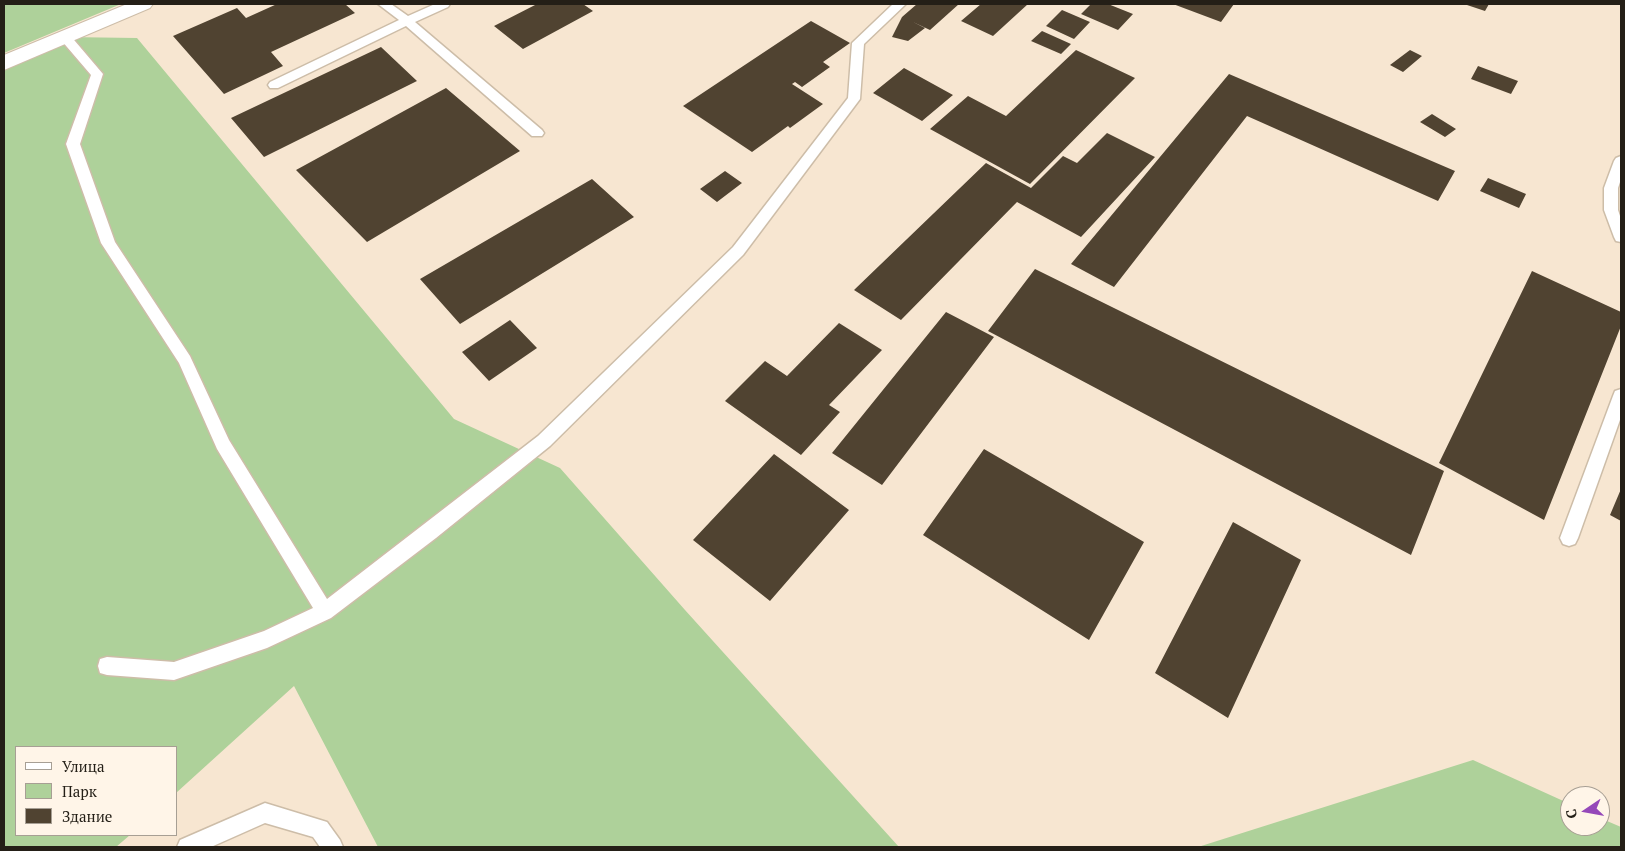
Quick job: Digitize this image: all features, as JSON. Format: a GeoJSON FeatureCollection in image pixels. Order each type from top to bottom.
{"type":"FeatureCollection","features":[{"type":"Feature","properties":{"kind":"street"},"geometry":{"type":"LineString","coordinates":[[4,63],[143,4]]}},
{"type":"Feature","properties":{"kind":"lane"},"geometry":{"type":"LineString","coordinates":[[384,4],[407,21],[537,133]]}},
{"type":"Feature","properties":{"kind":"lane"},"geometry":{"type":"LineString","coordinates":[[274,85],[444,4]]}},
{"type":"Feature","properties":{"kind":"lane"},"geometry":{"type":"LineString","coordinates":[[107,666],[174,671],[267,639],[326,612],[544,442],[738,251],[854,99],[858,43],[900,4]]}},
{"type":"Feature","properties":{"kind":"lane"},"geometry":{"type":"LineString","coordinates":[[65,37],[97,74],[73,144],[108,243],[185,360],[223,444],[326,612]]}},
{"type":"Feature","properties":{"kind":"lane"},"geometry":{"type":"LineString","coordinates":[[1621,161],[1611,188],[1611,210],[1621,237]]}},
{"type":"Feature","properties":{"kind":"lane"},"geometry":{"type":"LineString","coordinates":[[1570,538],[1621,396]]}},
{"type":"Feature","properties":{"kind":"lane"},"geometry":{"type":"LineString","coordinates":[[187,847],[265,813],[320,828],[333,847]]}},
{"type":"Feature","properties":{"kind":"green space"},"geometry":{"type":"Polygon","coordinates":[[[4,4],[121,4],[4,53],[4,4]]]}},
{"type":"Feature","properties":{"kind":"green space"},"geometry":{"type":"Polygon","coordinates":[[[65,37],[137,38],[454,419],[560,468],[685,610],[899,847],[378,847],[294,686],[178,791],[178,746],[15,746],[15,836],[129,836],[116,847],[4,847],[4,63],[65,37]]]}},
{"type":"Feature","properties":{"kind":"green space"},"geometry":{"type":"Polygon","coordinates":[[[1473,760],[1560,799],[1560,836],[1610,836],[1610,822],[1621,827],[1621,847],[1198,847],[1473,760]]]}},
{"type":"Feature","properties":{"kind":"building"},"geometry":{"type":"Polygon","coordinates":[[[277,4],[345,4],[355,13],[271,52],[283,66],[224,94],[173,36],[237,8],[246,18],[277,4]]]}},
{"type":"Feature","properties":{"kind":"building"},"geometry":{"type":"Polygon","coordinates":[[[537,4],[583,4],[593,11],[523,49],[494,26],[537,4]]]}},
{"type":"Feature","properties":{"kind":"building"},"geometry":{"type":"Polygon","coordinates":[[[917,4],[959,4],[930,30],[913,22],[925,28],[908,41],[892,37],[902,17],[917,4]]]}},
{"type":"Feature","properties":{"kind":"building"},"geometry":{"type":"Polygon","coordinates":[[[981,4],[1028,4],[993,36],[961,21],[981,4]]]}},
{"type":"Feature","properties":{"kind":"building"},"geometry":{"type":"Polygon","coordinates":[[[1091,4],[1108,4],[1133,14],[1118,30],[1081,14],[1091,4]]]}},
{"type":"Feature","properties":{"kind":"building"},"geometry":{"type":"Polygon","coordinates":[[[1173,4],[1234,4],[1221,22],[1173,4]]]}},
{"type":"Feature","properties":{"kind":"building"},"geometry":{"type":"Polygon","coordinates":[[[1464,4],[1489,4],[1485,11],[1464,4]]]}},
{"type":"Feature","properties":{"kind":"building"},"geometry":{"type":"Polygon","coordinates":[[[1062,10],[1090,22],[1074,39],[1046,26],[1062,10]]]}},
{"type":"Feature","properties":{"kind":"building"},"geometry":{"type":"Polygon","coordinates":[[[811,21],[850,43],[823,62],[830,67],[802,87],[795,82],[792,84],[823,104],[790,128],[788,126],[752,152],[683,106],[811,21]]]}},
{"type":"Feature","properties":{"kind":"building"},"geometry":{"type":"Polygon","coordinates":[[[1042,31],[1071,44],[1061,54],[1031,41],[1042,31]]]}},
{"type":"Feature","properties":{"kind":"building"},"geometry":{"type":"Polygon","coordinates":[[[381,47],[417,81],[264,157],[231,118],[381,47]]]}},
{"type":"Feature","properties":{"kind":"building"},"geometry":{"type":"Polygon","coordinates":[[[1076,50],[1135,78],[1030,184],[930,129],[968,96],[1006,116],[1076,50]]]}},
{"type":"Feature","properties":{"kind":"building"},"geometry":{"type":"Polygon","coordinates":[[[1410,50],[1422,56],[1403,72],[1390,65],[1410,50]]]}},
{"type":"Feature","properties":{"kind":"building"},"geometry":{"type":"Polygon","coordinates":[[[1478,66],[1518,81],[1511,94],[1471,79],[1478,66]]]}},
{"type":"Feature","properties":{"kind":"building"},"geometry":{"type":"Polygon","coordinates":[[[904,68],[953,95],[922,121],[873,93],[904,68]]]}},
{"type":"Feature","properties":{"kind":"building"},"geometry":{"type":"Polygon","coordinates":[[[1229,74],[1455,171],[1438,201],[1247,116],[1114,287],[1071,264],[1229,74]]]}},
{"type":"Feature","properties":{"kind":"building"},"geometry":{"type":"Polygon","coordinates":[[[446,88],[520,151],[367,242],[296,170],[446,88]]]}},
{"type":"Feature","properties":{"kind":"building"},"geometry":{"type":"Polygon","coordinates":[[[1432,114],[1456,129],[1445,137],[1420,122],[1432,114]]]}},
{"type":"Feature","properties":{"kind":"building"},"geometry":{"type":"Polygon","coordinates":[[[1107,133],[1155,157],[1081,237],[1017,202],[901,320],[854,290],[986,163],[1031,188],[1063,156],[1077,163],[1107,133]]]}},
{"type":"Feature","properties":{"kind":"building"},"geometry":{"type":"Polygon","coordinates":[[[725,171],[742,183],[717,202],[700,189],[725,171]]]}},
{"type":"Feature","properties":{"kind":"building"},"geometry":{"type":"Polygon","coordinates":[[[1488,178],[1526,194],[1519,208],[1480,191],[1488,178]]]}},
{"type":"Feature","properties":{"kind":"building"},"geometry":{"type":"Polygon","coordinates":[[[592,179],[634,217],[460,324],[420,279],[592,179]]]}},
{"type":"Feature","properties":{"kind":"building"},"geometry":{"type":"Polygon","coordinates":[[[1035,269],[1444,471],[1411,555],[988,331],[1035,269]]]}},
{"type":"Feature","properties":{"kind":"building"},"geometry":{"type":"Polygon","coordinates":[[[1532,271],[1621,312],[1621,326],[1544,520],[1439,463],[1532,271]]]}},
{"type":"Feature","properties":{"kind":"building"},"geometry":{"type":"Polygon","coordinates":[[[946,312],[994,337],[882,485],[832,453],[946,312]]]}},
{"type":"Feature","properties":{"kind":"building"},"geometry":{"type":"Polygon","coordinates":[[[510,320],[537,348],[489,381],[462,352],[510,320]]]}},
{"type":"Feature","properties":{"kind":"building"},"geometry":{"type":"Polygon","coordinates":[[[839,323],[882,350],[829,405],[840,412],[801,455],[725,401],[765,361],[787,376],[839,323]]]}},
{"type":"Feature","properties":{"kind":"building"},"geometry":{"type":"Polygon","coordinates":[[[984,449],[1144,542],[1089,640],[923,535],[984,449]]]}},
{"type":"Feature","properties":{"kind":"building"},"geometry":{"type":"Polygon","coordinates":[[[774,454],[849,510],[770,601],[693,540],[774,454]]]}},
{"type":"Feature","properties":{"kind":"building"},"geometry":{"type":"Polygon","coordinates":[[[1621,489],[1621,521],[1610,515],[1621,489]]]}},
{"type":"Feature","properties":{"kind":"building"},"geometry":{"type":"Polygon","coordinates":[[[1233,522],[1301,560],[1228,718],[1155,673],[1233,522]]]}}]}
